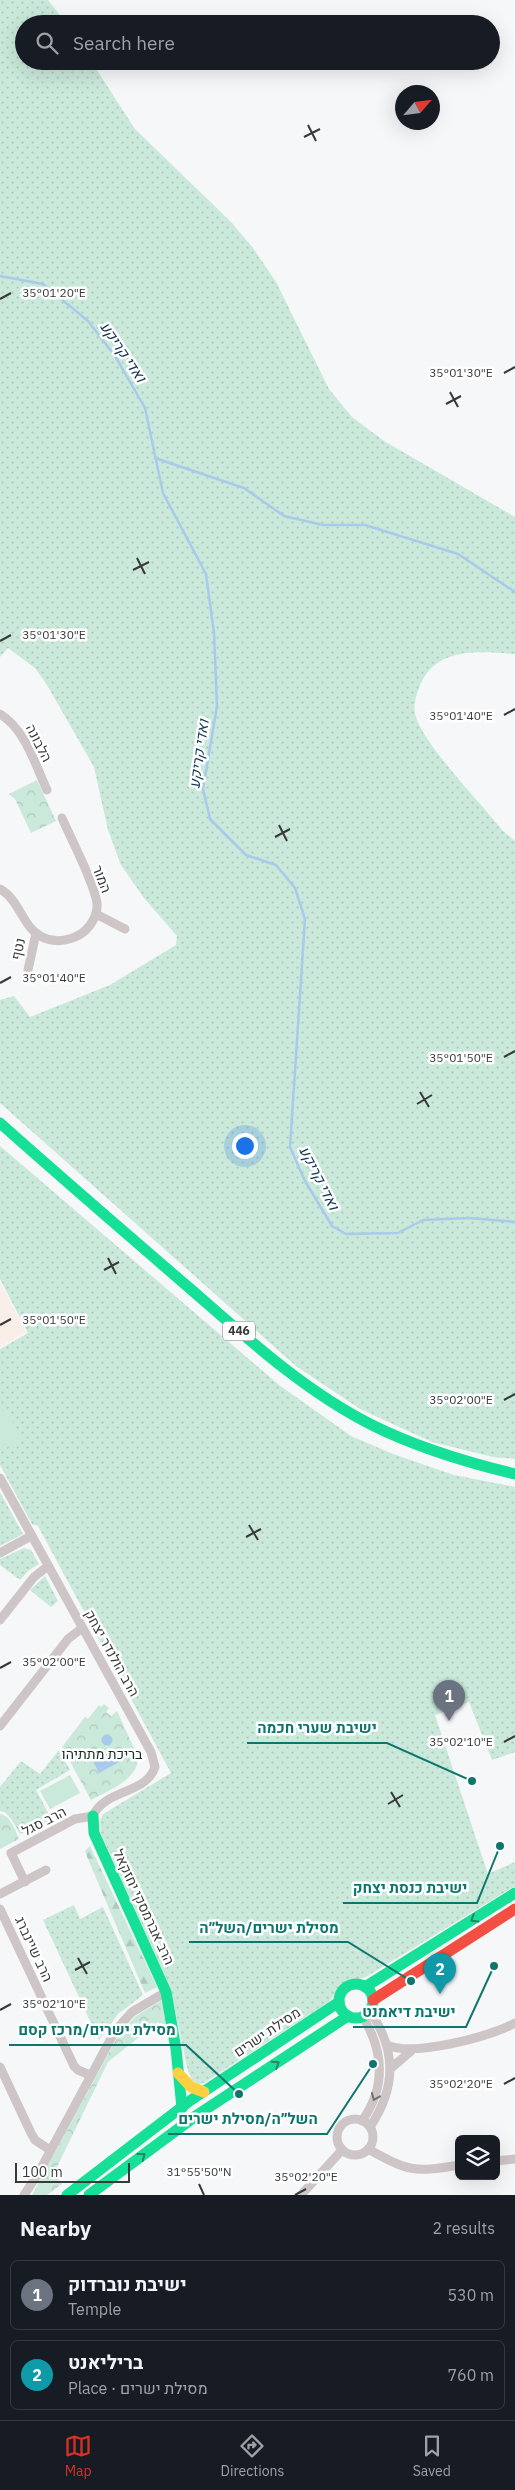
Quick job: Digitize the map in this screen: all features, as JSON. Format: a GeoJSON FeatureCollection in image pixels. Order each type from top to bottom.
{"type":"FeatureCollection","features":[{"type":"Feature","properties":{"kind":"street","name":"הלבונה"},"geometry":{"type":"LineString","coordinates":[[0,714],[9,720],[19,731],[47,790]]}},
{"type":"Feature","properties":{"kind":"street","name":"המור"},"geometry":{"type":"LineString","coordinates":[[36,933],[53,940],[75,937],[83,932],[96,914],[97,904],[94,893],[62,818]]}},
{"type":"Feature","properties":{"kind":"street"},"geometry":{"type":"LineString","coordinates":[[0,889],[15,901],[36,933]]}},
{"type":"Feature","properties":{"kind":"street"},"geometry":{"type":"LineString","coordinates":[[96,914],[125,929]]}},
{"type":"Feature","properties":{"kind":"street","name":"נטף"},"geometry":{"type":"LineString","coordinates":[[28,970],[36,933]]}},
{"type":"Feature","properties":{"kind":"street","name":"446"},"geometry":{"type":"LineString","coordinates":[[0,1124],[259,1348],[318,1394],[378,1429],[419,1448],[463,1463],[515,1474]]}},
{"type":"Feature","properties":{"kind":"street","name":"446"},"geometry":{"type":"LineString","coordinates":[[0,1133],[254,1354],[314,1400],[374,1435],[417,1454],[461,1470],[515,1481]]}},
{"type":"Feature","properties":{"kind":"street","name":"הרב הולנדר יצחק"},"geometry":{"type":"LineString","coordinates":[[0,1478],[151,1752],[155,1767],[151,1776],[105,1802],[95,1809],[93,1816]]}},
{"type":"Feature","properties":{"kind":"street"},"geometry":{"type":"LineString","coordinates":[[0,1553],[32,1536]]}},
{"type":"Feature","properties":{"kind":"street"},"geometry":{"type":"LineString","coordinates":[[0,1620],[34,1577],[48,1566]]}},
{"type":"Feature","properties":{"kind":"street"},"geometry":{"type":"LineString","coordinates":[[0,1726],[68,1639],[82,1628]]}},
{"type":"Feature","properties":{"kind":"street","name":"הרב סגל"},"geometry":{"type":"LineString","coordinates":[[25,1882],[11,1853],[76,1819],[93,1816]]}},
{"type":"Feature","properties":{"kind":"street","name":"הרב אברמסקי יחזקאל"},"geometry":{"type":"LineString","coordinates":[[93,1816],[94,1833],[166,1992],[182,2108]]}},
{"type":"Feature","properties":{"kind":"street"},"geometry":{"type":"LineString","coordinates":[[0,1894],[46,1870]]}},
{"type":"Feature","properties":{"kind":"street"},"geometry":{"type":"LineString","coordinates":[[348,2016],[342,2010],[339,2002],[341,1993],[347,1986],[356,1984],[365,1986],[515,1893]]}},
{"type":"Feature","properties":{"kind":"street"},"geometry":{"type":"LineString","coordinates":[[362,2121],[377,2092],[380,2075],[375,2040],[367,2014],[373,2000],[515,1908]]}},
{"type":"Feature","properties":{"kind":"street","name":"הרב שיינברג"},"geometry":{"type":"LineString","coordinates":[[0,1909],[74,2066],[78,2070],[90,2075]]}},
{"type":"Feature","properties":{"kind":"street"},"geometry":{"type":"LineString","coordinates":[[365,1986],[373,2000]]}},
{"type":"Feature","properties":{"kind":"street"},"geometry":{"type":"LineString","coordinates":[[24,2195],[50,2150],[106,2043],[124,2021],[142,2005],[166,1992]]}},
{"type":"Feature","properties":{"kind":"street","name":"מסילת ישרים"},"geometry":{"type":"LineString","coordinates":[[67,2195],[204,2092],[339,2002]]}},
{"type":"Feature","properties":{"kind":"street"},"geometry":{"type":"LineString","coordinates":[[89,2195],[197,2115],[348,2016],[367,2014]]}},
{"type":"Feature","properties":{"kind":"street"},"geometry":{"type":"LineString","coordinates":[[367,2014],[381,2030],[387,2045],[390,2069],[387,2095],[370,2128]]}},
{"type":"Feature","properties":{"kind":"street"},"geometry":{"type":"LineString","coordinates":[[387,2045],[403,2050],[413,2050],[488,2035],[515,2023]]}},
{"type":"Feature","properties":{"kind":"street"},"geometry":{"type":"LineString","coordinates":[[390,2069],[403,2055],[413,2050]]}},
{"type":"Feature","properties":{"kind":"street"},"geometry":{"type":"LineString","coordinates":[[0,2067],[35,2140],[50,2150]]}},
{"type":"Feature","properties":{"kind":"street"},"geometry":{"type":"LineString","coordinates":[[178,2073],[191,2087],[204,2092]]}},
{"type":"Feature","properties":{"kind":"street"},"geometry":{"type":"LineString","coordinates":[[350,2120],[362,2121],[370,2128],[372,2138],[368,2149],[358,2155],[342,2150],[337,2136],[340,2126],[350,2120]]}},
{"type":"Feature","properties":{"kind":"street"},"geometry":{"type":"LineString","coordinates":[[368,2149],[391,2162],[414,2170],[424,2171],[455,2166]]}},
{"type":"Feature","properties":{"kind":"street"},"geometry":{"type":"LineString","coordinates":[[302,2195],[342,2150]]}},
{"type":"Feature","properties":{"kind":"street"},"geometry":{"type":"LineString","coordinates":[[500,2161],[515,2159]]}},
{"type":"Feature","properties":{"kind":"shaded area"},"geometry":{"type":"Polygon","coordinates":[[[0,1282],[26,1332],[0,1347],[0,1282]]]}},
{"type":"Feature","properties":{"kind":"green space"},"geometry":{"type":"Polygon","coordinates":[[[0,0],[48,0],[60,15],[15,15],[15,70],[97,70],[135,129],[231,222],[253,248],[276,282],[329,389],[352,417],[384,441],[515,517],[515,654],[476,652],[451,657],[440,662],[430,670],[422,681],[417,694],[415,708],[416,717],[421,729],[441,758],[502,830],[515,841],[515,1459],[493,1457],[432,1442],[360,1409],[296,1366],[0,1103],[0,1000],[14,996],[30,1017],[110,985],[176,945],[177,936],[144,898],[121,865],[108,830],[94,767],[47,685],[35,668],[8,648],[0,657],[0,0]]]}},
{"type":"Feature","properties":{"kind":"green space"},"geometry":{"type":"Polygon","coordinates":[[[37,780],[56,821],[31,833],[15,799],[9,794],[37,780]]]}},
{"type":"Feature","properties":{"kind":"green space"},"geometry":{"type":"Polygon","coordinates":[[[0,1146],[279,1385],[351,1436],[393,1454],[454,1475],[515,1487],[515,1752],[492,1760],[469,1702],[435,1715],[488,1874],[515,1862],[515,1886],[366,1977],[341,1985],[329,2002],[204,2083],[198,2084],[192,2080],[188,2071],[170,1987],[101,1834],[100,1821],[103,1814],[171,1773],[38,1526],[32,1524],[0,1465],[0,1349],[28,1333],[0,1279],[0,1146]]]}},
{"type":"Feature","properties":{"kind":"green space"},"geometry":{"type":"Polygon","coordinates":[[[6,1409],[22,1440],[0,1451],[0,1413],[6,1409]]]}},
{"type":"Feature","properties":{"kind":"green space"},"geometry":{"type":"Polygon","coordinates":[[[0,1492],[23,1534],[0,1546],[0,1492]]]}},
{"type":"Feature","properties":{"kind":"green space"},"geometry":{"type":"Polygon","coordinates":[[[24,1548],[31,1550],[39,1564],[28,1571],[20,1580],[0,1565],[0,1559],[24,1548]]]}},
{"type":"Feature","properties":{"kind":"green space"},"geometry":{"type":"Polygon","coordinates":[[[45,1576],[58,1601],[51,1607],[30,1590],[45,1576]]]}},
{"type":"Feature","properties":{"kind":"green space","name":"בריכת מתתיהו"},"geometry":{"type":"Polygon","coordinates":[[[104,1704],[109,1708],[106,1712],[111,1716],[117,1711],[138,1757],[137,1765],[121,1784],[91,1800],[62,1747],[85,1717],[88,1719],[99,1705],[101,1707],[104,1704]]]}},
{"type":"Feature","properties":{"kind":"green space"},"geometry":{"type":"Polygon","coordinates":[[[59,1750],[70,1770],[36,1790],[52,1820],[20,1834],[12,1820],[5,1812],[0,1811],[0,1787],[21,1761],[40,1774],[59,1750]]]}},
{"type":"Feature","properties":{"kind":"green space"},"geometry":{"type":"Polygon","coordinates":[[[70,1775],[80,1793],[50,1809],[40,1791],[70,1775]]]}},
{"type":"Feature","properties":{"kind":"green space"},"geometry":{"type":"Polygon","coordinates":[[[0,1814],[10,1820],[19,1839],[0,1849],[0,1814]]]}},
{"type":"Feature","properties":{"kind":"green space"},"geometry":{"type":"Polygon","coordinates":[[[90,1846],[157,1987],[145,1993],[85,1851],[90,1846]]]}},
{"type":"Feature","properties":{"kind":"green space"},"geometry":{"type":"Polygon","coordinates":[[[74,1905],[80,1919],[103,1907],[143,1995],[118,2014],[99,2040],[43,1920],[74,1905]]]}},
{"type":"Feature","properties":{"kind":"green space"},"geometry":{"type":"Polygon","coordinates":[[[164,1999],[167,2034],[158,2022],[108,2062],[54,2173],[62,2184],[47,2195],[32,2195],[119,2034],[136,2016],[164,1999]]]}},
{"type":"Feature","properties":{"kind":"water"},"geometry":{"type":"Polygon","coordinates":[[[107,1734],[113,1740],[107,1746],[101,1740],[107,1734]]]}},
{"type":"Feature","properties":{"kind":"water"},"geometry":{"type":"Polygon","coordinates":[[[118,1747],[125,1759],[99,1773],[88,1751],[92,1748],[104,1754],[118,1747]]]}},
{"type":"Feature","properties":{"kind":"waterway","name":"ואדי קריקע"},"geometry":{"type":"LineString","coordinates":[[0,276],[43,284],[88,321],[115,356],[145,408],[163,493],[206,574],[214,633],[217,706],[203,789],[210,819],[246,855],[276,865],[295,888],[305,919],[290,1147],[305,1181],[332,1226],[346,1234],[398,1233],[423,1220],[470,1218],[515,1222]]}},
{"type":"Feature","properties":{"kind":"waterway"},"geometry":{"type":"LineString","coordinates":[[155,458],[244,488],[284,516],[323,525],[365,525],[458,554],[515,592]]}},
{"type":"Feature","properties":{"kind":"traffic: fast"},"geometry":{"type":"LineString","coordinates":[[0,1123],[257,1346],[324,1397],[372,1425],[407,1441],[478,1465],[515,1474]]}},
{"type":"Feature","properties":{"kind":"traffic: fast"},"geometry":{"type":"LineString","coordinates":[[93,1816],[94,1833],[166,1992],[176,2049],[182,2108]]}},
{"type":"Feature","properties":{"kind":"traffic: fast"},"geometry":{"type":"LineString","coordinates":[[365,1987],[515,1893]]}},
{"type":"Feature","properties":{"kind":"traffic: fast"},"geometry":{"type":"LineString","coordinates":[[356,1984],[363,1985],[368,1989],[372,1994],[373,2001],[372,2008],[368,2013],[363,2017],[356,2018],[349,2017],[344,2013],[340,2008],[339,2001],[340,1994],[344,1989],[349,1985],[356,1984]]}},
{"type":"Feature","properties":{"kind":"traffic: fast"},"geometry":{"type":"LineString","coordinates":[[67,2195],[191,2100],[339,2002]]}},
{"type":"Feature","properties":{"kind":"traffic: fast"},"geometry":{"type":"LineString","coordinates":[[89,2195],[197,2115],[348,2016]]}},
{"type":"Feature","properties":{"kind":"traffic: slow"},"geometry":{"type":"LineString","coordinates":[[178,2073],[191,2087],[204,2092]]}},
{"type":"Feature","properties":{"kind":"traffic: jam"},"geometry":{"type":"LineString","coordinates":[[373,2000],[515,1909]]}},
{"type":"Feature","properties":{"kind":"place","name":"ישיבת נוברדוק"},"geometry":{"type":"Point","coordinates":[449,1721]}},
{"type":"Feature","properties":{"kind":"place","name":"ישיבת שערי חכמה"},"geometry":{"type":"Point","coordinates":[472,1781]}},
{"type":"Feature","properties":{"kind":"place","name":"ישיבת כנסת יצחק"},"geometry":{"type":"Point","coordinates":[500,1846]}},
{"type":"Feature","properties":{"kind":"place","name":"ישיבת דיאמנט"},"geometry":{"type":"Point","coordinates":[494,1966]}},
{"type":"Feature","properties":{"kind":"place","name":"מסילת ישרים/השל״ה"},"geometry":{"type":"Point","coordinates":[411,1981]}},
{"type":"Feature","properties":{"kind":"place","name":"בריליאנט"},"geometry":{"type":"Point","coordinates":[440,1994]}},
{"type":"Feature","properties":{"kind":"place","name":"השל״ה/מסילת ישרים"},"geometry":{"type":"Point","coordinates":[373,2064]}},
{"type":"Feature","properties":{"kind":"place","name":"מסילת ישרים/מרכז קסם"},"geometry":{"type":"Point","coordinates":[239,2094]}}]}
